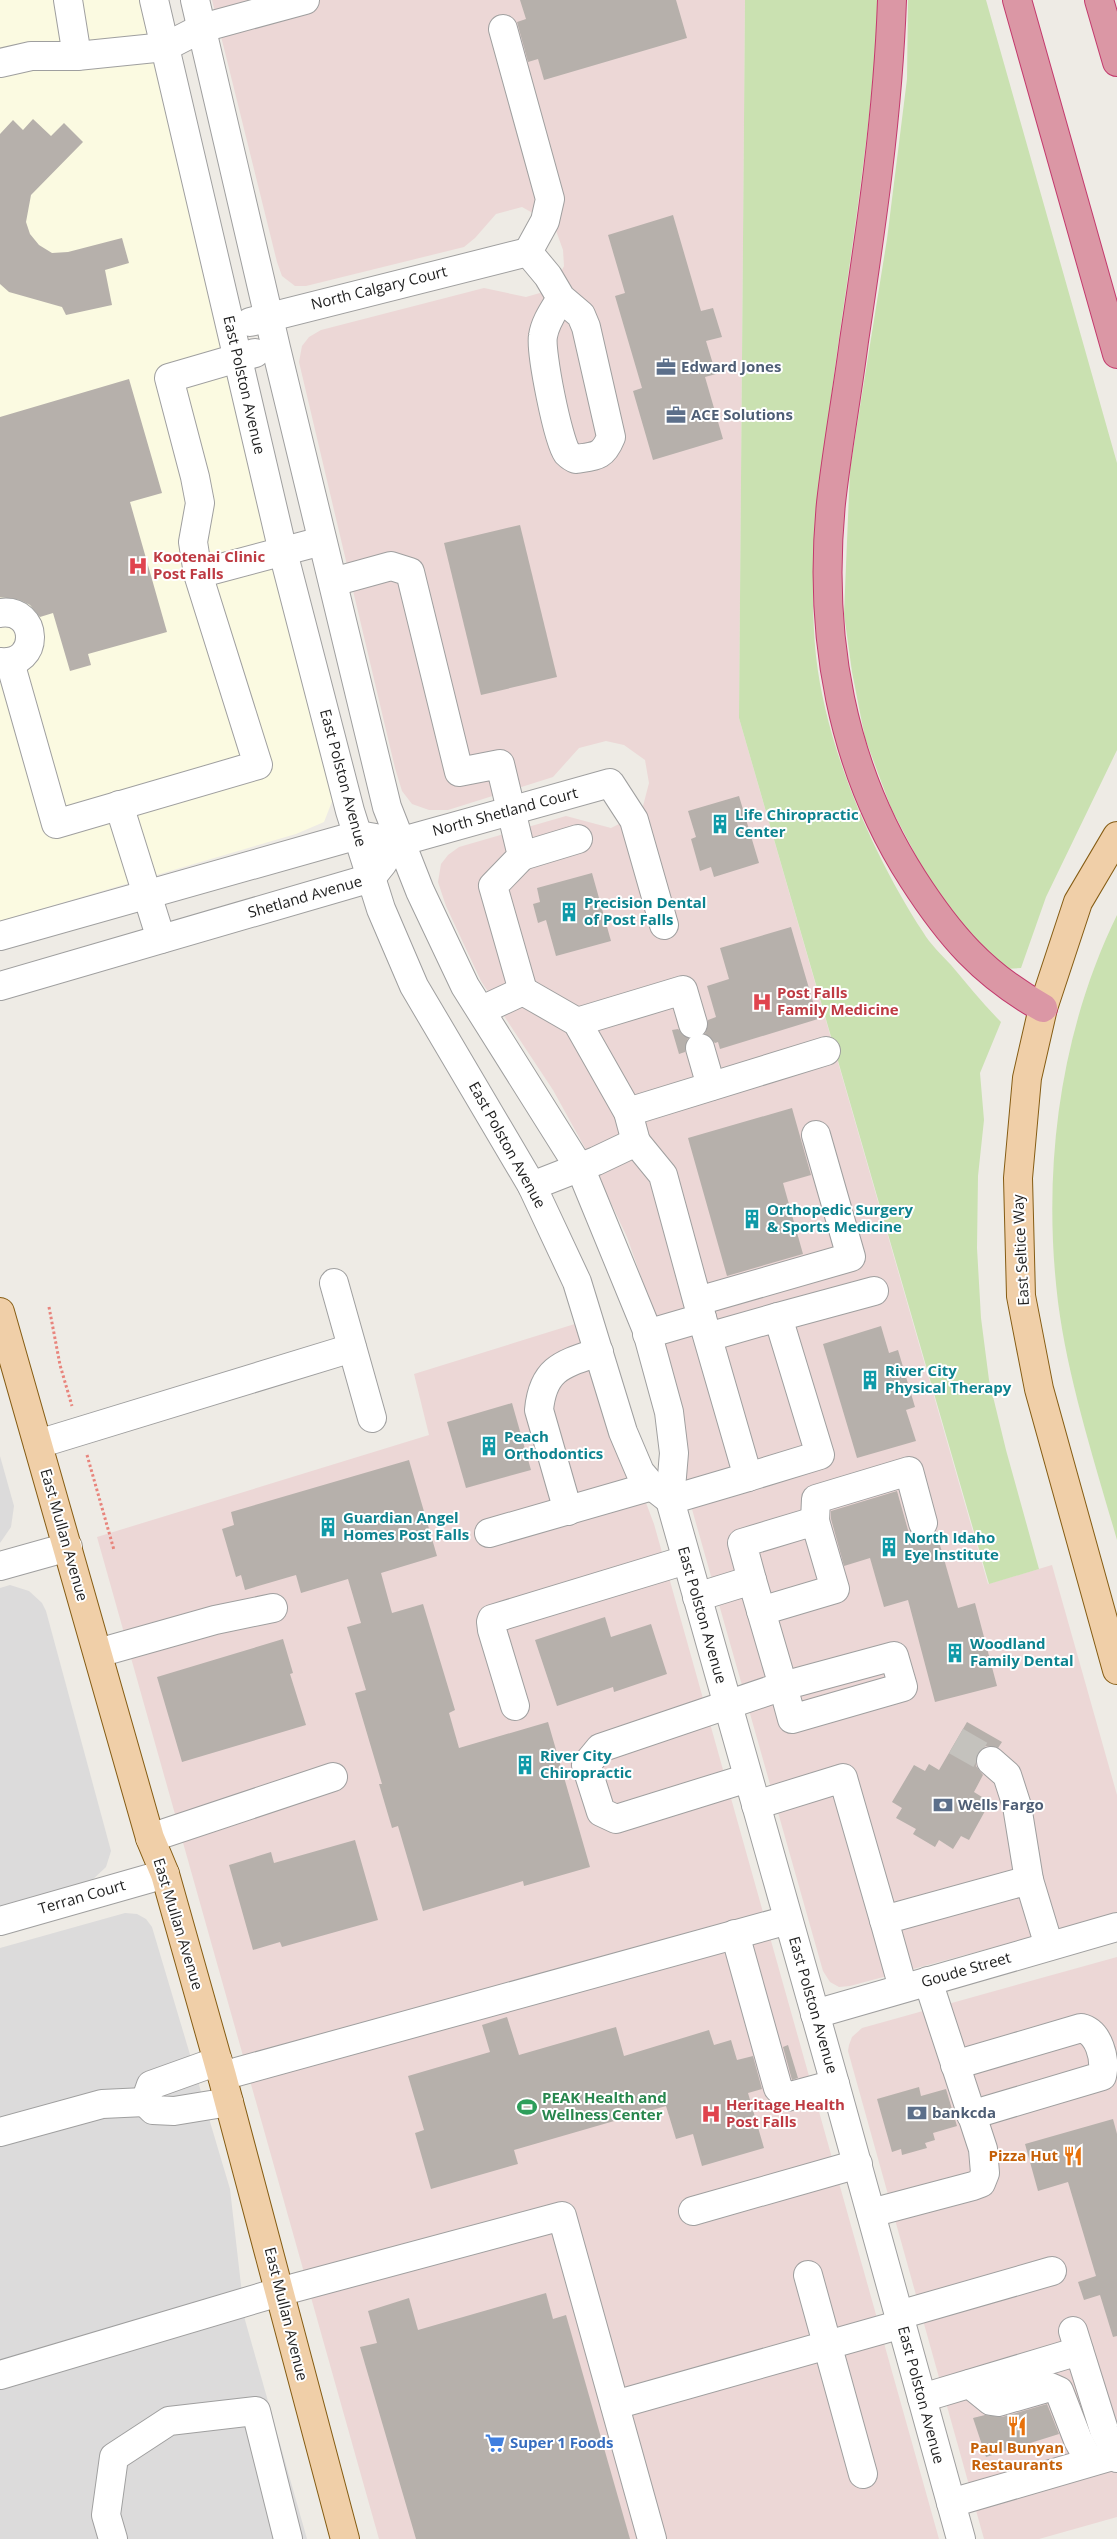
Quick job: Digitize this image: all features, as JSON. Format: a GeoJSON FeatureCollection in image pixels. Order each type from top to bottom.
{"type":"FeatureCollection","features":[{"type":"Feature","properties":{"kind":"highway"},"geometry":{"type":"LineString","coordinates":[[892,0],[890,59],[882,147],[831,504],[830,624],[837,691],[853,756],[875,812],[896,853],[936,915],[980,965],[1021,996],[1043,1008]]}},
{"type":"Feature","properties":{"kind":"highway"},"geometry":{"type":"LineString","coordinates":[[1017,0],[1117,354]]}},
{"type":"Feature","properties":{"kind":"highway"},"geometry":{"type":"LineString","coordinates":[[1099,0],[1117,62]]}},
{"type":"Feature","properties":{"kind":"main road","name":"East Seltice Way"},"geometry":{"type":"LineString","coordinates":[[1117,836],[1078,902],[1043,1008],[1027,1078],[1018,1178],[1022,1296],[1039,1389],[1117,1670]]}},
{"type":"Feature","properties":{"kind":"main road","name":"East Mullan Avenue"},"geometry":{"type":"LineString","coordinates":[[0,1312],[150,1838],[165,1874],[223,2080],[345,2539]]}},
{"type":"Feature","properties":{"kind":"street"},"geometry":{"type":"LineString","coordinates":[[68,0],[77,56]]}},
{"type":"Feature","properties":{"kind":"street","name":"East Polston Avenue"},"geometry":{"type":"LineString","coordinates":[[154,0],[283,552],[371,878],[381,909],[414,986],[532,1186],[577,1282],[623,1432],[640,1472],[661,1493],[686,1560],[858,2164],[961,2539]]}},
{"type":"Feature","properties":{"kind":"street","name":"East Polston Avenue"},"geometry":{"type":"LineString","coordinates":[[195,0],[268,316],[387,807],[399,842],[465,986],[482,1010],[579,1168],[647,1334],[668,1412],[674,1453],[661,1493]]}},
{"type":"Feature","properties":{"kind":"street"},"geometry":{"type":"LineString","coordinates":[[0,63],[31,56],[77,56],[165,47],[202,28],[305,0]]}},
{"type":"Feature","properties":{"kind":"street"},"geometry":{"type":"LineString","coordinates":[[503,29],[550,199],[545,221],[528,252],[561,298],[581,316],[586,327],[611,437],[606,449],[596,456],[576,459],[567,453],[561,439],[542,350],[543,334],[549,318],[561,298]]}},
{"type":"Feature","properties":{"kind":"street","name":"North Calgary Court"},"geometry":{"type":"LineString","coordinates":[[231,328],[268,316],[528,252]]}},
{"type":"Feature","properties":{"kind":"street"},"geometry":{"type":"LineString","coordinates":[[0,613],[14,614],[21,618],[30,631],[30,640],[24,654],[5,662],[56,824],[258,765],[198,574],[192,542],[200,503],[169,378],[276,348]]}},
{"type":"Feature","properties":{"kind":"street"},"geometry":{"type":"LineString","coordinates":[[198,574],[322,541]]}},
{"type":"Feature","properties":{"kind":"street"},"geometry":{"type":"LineString","coordinates":[[333,582],[391,566],[410,572],[459,772],[500,764],[522,856]]}},
{"type":"Feature","properties":{"kind":"street","name":"North Shetland Court"},"geometry":{"type":"LineString","coordinates":[[399,842],[610,783],[634,820],[664,925]]}},
{"type":"Feature","properties":{"kind":"street"},"geometry":{"type":"LineString","coordinates":[[119,805],[161,939]]}},
{"type":"Feature","properties":{"kind":"street"},"geometry":{"type":"LineString","coordinates":[[0,936],[358,835],[399,842]]}},
{"type":"Feature","properties":{"kind":"street"},"geometry":{"type":"LineString","coordinates":[[578,839],[522,856],[493,886],[523,991],[577,1022],[628,1112],[636,1142],[663,1174],[702,1319],[748,1477]]}},
{"type":"Feature","properties":{"kind":"street","name":"Shetland Avenue"},"geometry":{"type":"LineString","coordinates":[[0,986],[371,878],[399,842]]}},
{"type":"Feature","properties":{"kind":"street"},"geometry":{"type":"LineString","coordinates":[[577,1022],[683,990],[711,1086]]}},
{"type":"Feature","properties":{"kind":"street"},"geometry":{"type":"LineString","coordinates":[[482,1010],[523,991]]}},
{"type":"Feature","properties":{"kind":"street"},"geometry":{"type":"LineString","coordinates":[[628,1112],[826,1051]]}},
{"type":"Feature","properties":{"kind":"street"},"geometry":{"type":"LineString","coordinates":[[647,1334],[702,1319],[851,1256],[816,1135]]}},
{"type":"Feature","properties":{"kind":"street"},"geometry":{"type":"LineString","coordinates":[[532,1186],[579,1168],[636,1142]]}},
{"type":"Feature","properties":{"kind":"street"},"geometry":{"type":"LineString","coordinates":[[334,1283],[372,1418]]}},
{"type":"Feature","properties":{"kind":"street"},"geometry":{"type":"LineString","coordinates":[[702,1319],[778,1317],[874,1291]]}},
{"type":"Feature","properties":{"kind":"street"},"geometry":{"type":"LineString","coordinates":[[489,1533],[568,1511],[748,1477],[820,1455],[778,1317]]}},
{"type":"Feature","properties":{"kind":"street"},"geometry":{"type":"LineString","coordinates":[[38,1444],[352,1348]]}},
{"type":"Feature","properties":{"kind":"street"},"geometry":{"type":"LineString","coordinates":[[568,1511],[539,1410],[540,1397],[545,1382],[553,1372],[564,1364],[599,1352]]}},
{"type":"Feature","properties":{"kind":"street"},"geometry":{"type":"LineString","coordinates":[[761,1611],[835,1589],[815,1521],[816,1499],[909,1471],[923,1523]]}},
{"type":"Feature","properties":{"kind":"street"},"geometry":{"type":"LineString","coordinates":[[748,1778],[616,1819],[601,1812],[586,1765],[600,1748],[783,1686],[742,1543],[815,1521]]}},
{"type":"Feature","properties":{"kind":"street"},"geometry":{"type":"LineString","coordinates":[[0,1566],[68,1547]]}},
{"type":"Feature","properties":{"kind":"street"},"geometry":{"type":"LineString","coordinates":[[515,1706],[492,1630],[490,1622],[492,1619],[686,1560]]}},
{"type":"Feature","properties":{"kind":"street"},"geometry":{"type":"LineString","coordinates":[[697,1597],[752,1580]]}},
{"type":"Feature","properties":{"kind":"street"},"geometry":{"type":"LineString","coordinates":[[98,1653],[216,1620],[273,1608]]}},
{"type":"Feature","properties":{"kind":"street"},"geometry":{"type":"LineString","coordinates":[[991,1761],[1007,1775],[1017,1806],[1029,1880],[1049,1946]]}},
{"type":"Feature","properties":{"kind":"street"},"geometry":{"type":"LineString","coordinates":[[150,1838],[334,1777]]}},
{"type":"Feature","properties":{"kind":"street"},"geometry":{"type":"LineString","coordinates":[[756,1805],[843,1778],[884,1920],[955,2065],[983,2149],[985,2173],[981,2183],[871,2213]]}},
{"type":"Feature","properties":{"kind":"street","name":"Terran Court"},"geometry":{"type":"LineString","coordinates":[[0,1921],[165,1874]]}},
{"type":"Feature","properties":{"kind":"street"},"geometry":{"type":"LineString","coordinates":[[884,1920],[1029,1880]]}},
{"type":"Feature","properties":{"kind":"street"},"geometry":{"type":"LineString","coordinates":[[145,2102],[151,2085],[223,2080],[788,1920]]}},
{"type":"Feature","properties":{"kind":"street","name":"Goude Street"},"geometry":{"type":"LineString","coordinates":[[815,2014],[1117,1927]]}},
{"type":"Feature","properties":{"kind":"street"},"geometry":{"type":"LineString","coordinates":[[735,1934],[778,2088],[787,2097],[835,2084]]}},
{"type":"Feature","properties":{"kind":"street"},"geometry":{"type":"LineString","coordinates":[[955,2065],[1081,2028],[1090,2030],[1098,2044],[1105,2066],[1102,2076],[971,2115]]}},
{"type":"Feature","properties":{"kind":"street"},"geometry":{"type":"LineString","coordinates":[[0,2132],[102,2104],[145,2102],[153,2110],[174,2111],[223,2080]]}},
{"type":"Feature","properties":{"kind":"street"},"geometry":{"type":"LineString","coordinates":[[693,2211],[858,2164]]}},
{"type":"Feature","properties":{"kind":"street"},"geometry":{"type":"LineString","coordinates":[[0,2375],[279,2292],[562,2216],[652,2539]]}},
{"type":"Feature","properties":{"kind":"street"},"geometry":{"type":"LineString","coordinates":[[615,2405],[828,2345],[1052,2271]]}},
{"type":"Feature","properties":{"kind":"street"},"geometry":{"type":"LineString","coordinates":[[808,2275],[863,2474]]}},
{"type":"Feature","properties":{"kind":"street"},"geometry":{"type":"LineString","coordinates":[[922,2398],[970,2384],[1076,2341],[1104,2430],[1117,2456],[1090,2462],[951,2503]]}},
{"type":"Feature","properties":{"kind":"street"},"geometry":{"type":"LineString","coordinates":[[970,2384],[991,2401],[998,2402],[1050,2387],[1059,2391],[1078,2440],[1090,2462]]}},
{"type":"Feature","properties":{"kind":"street"},"geometry":{"type":"LineString","coordinates":[[113,2539],[106,2515],[114,2456],[168,2421],[256,2411],[288,2539]]}},
{"type":"Feature","properties":{"kind":"shaded area","name":"Kootenai Clinic Post Falls"},"geometry":{"type":"Polygon","coordinates":[[[0,0],[140,0],[333,799],[324,822],[296,834],[0,921],[0,0]]]}},
{"type":"Feature","properties":{"kind":"shaded area"},"geometry":{"type":"Polygon","coordinates":[[[212,0],[745,0],[739,718],[988,1584],[1052,1565],[1117,1795],[1117,1914],[850,1986],[839,1987],[830,1982],[823,1971],[686,1488],[686,1437],[683,1420],[646,1291],[627,1237],[585,1148],[553,1090],[481,981],[446,906],[438,882],[441,864],[448,855],[459,847],[566,816],[611,828],[627,820],[643,806],[649,783],[645,760],[624,745],[606,741],[579,748],[553,777],[448,810],[429,810],[412,804],[402,791],[395,768],[299,362],[302,346],[309,337],[321,330],[484,288],[526,297],[540,293],[557,280],[564,266],[563,250],[554,225],[522,207],[496,214],[475,238],[464,247],[306,286],[295,286],[282,276],[277,262],[212,0]]]}},
{"type":"Feature","properties":{"kind":"shaded area"},"geometry":{"type":"Polygon","coordinates":[[[578,1323],[654,1524],[939,2539],[379,2539],[97,1537],[429,1435],[414,1374],[578,1323]]]}},
{"type":"Feature","properties":{"kind":"shaded area"},"geometry":{"type":"Polygon","coordinates":[[[0,1456],[14,1506],[11,1527],[0,1543],[0,1456]]]}},
{"type":"Feature","properties":{"kind":"shaded area"},"geometry":{"type":"Polygon","coordinates":[[[10,1585],[29,1591],[42,1603],[46,1611],[111,1851],[106,1867],[91,1881],[0,1909],[0,1588],[10,1585]]]}},
{"type":"Feature","properties":{"kind":"shaded area"},"geometry":{"type":"Polygon","coordinates":[[[125,1913],[137,1914],[146,1919],[152,1927],[230,2189],[245,2320],[307,2539],[0,2539],[0,1948],[125,1913]]]}},
{"type":"Feature","properties":{"kind":"shaded area"},"geometry":{"type":"Polygon","coordinates":[[[1117,1957],[1117,2517],[1039,2539],[984,2539],[848,2051],[849,2045],[852,2037],[862,2028],[1117,1957]]]}},
{"type":"Feature","properties":{"kind":"green space"},"geometry":{"type":"Polygon","coordinates":[[[745,0],[878,0],[875,54],[864,161],[817,515],[813,599],[814,628],[821,691],[830,727],[854,800],[870,835],[904,902],[932,945],[1001,1022],[980,1073],[984,1120],[978,1176],[977,1248],[981,1318],[989,1380],[1039,1569],[989,1584],[739,718],[745,0]]]}},
{"type":"Feature","properties":{"kind":"green space"},"geometry":{"type":"Polygon","coordinates":[[[908,0],[986,0],[1117,463],[1117,750],[1046,897],[1021,968],[1004,969],[983,961],[923,869],[891,808],[865,738],[852,672],[844,614],[850,469],[887,239],[907,79],[908,0]]]}},
{"type":"Feature","properties":{"kind":"green space"},"geometry":{"type":"Polygon","coordinates":[[[1117,915],[1117,1540],[1068,1361],[1058,1302],[1052,1203],[1054,1153],[1069,1055],[1081,1007],[1097,960],[1117,915]]]}},
{"type":"Feature","properties":{"kind":"building"},"geometry":{"type":"Polygon","coordinates":[[[520,0],[676,0],[687,38],[544,80],[538,59],[528,62],[517,22],[526,19],[520,0]]]}},
{"type":"Feature","properties":{"kind":"building"},"geometry":{"type":"Polygon","coordinates":[[[33,119],[51,136],[64,123],[83,142],[31,195],[26,222],[30,234],[39,245],[52,253],[68,252],[122,238],[129,263],[105,270],[112,305],[66,315],[62,307],[9,292],[0,284],[0,134],[13,120],[23,130],[33,119]]]}},
{"type":"Feature","properties":{"kind":"building"},"geometry":{"type":"Polygon","coordinates":[[[673,215],[701,311],[713,308],[722,337],[706,341],[716,374],[705,377],[723,439],[653,460],[633,391],[642,388],[615,296],[625,293],[608,235],[673,215]]]}},
{"type":"Feature","properties":{"kind":"building"},"geometry":{"type":"Polygon","coordinates":[[[129,379],[162,493],[130,502],[167,632],[88,654],[91,665],[70,671],[53,613],[40,617],[30,605],[20,600],[0,597],[0,417],[129,379]]]}},
{"type":"Feature","properties":{"kind":"building"},"geometry":{"type":"Polygon","coordinates":[[[520,525],[557,677],[481,695],[444,543],[520,525]]]}},
{"type":"Feature","properties":{"kind":"building","name":"Life Chiropractic Center"},"geometry":{"type":"Polygon","coordinates":[[[739,796],[759,863],[714,877],[711,867],[700,871],[691,839],[696,837],[688,811],[739,796]]]}},
{"type":"Feature","properties":{"kind":"building","name":"Precision Dental of Post Falls"},"geometry":{"type":"Polygon","coordinates":[[[592,873],[611,941],[556,956],[546,920],[538,923],[533,904],[540,902],[537,888],[592,873]]]}},
{"type":"Feature","properties":{"kind":"building","name":"Post Falls Family Medicine"},"geometry":{"type":"Polygon","coordinates":[[[791,927],[818,1019],[720,1049],[718,1042],[715,1043],[705,1034],[708,1020],[716,1017],[707,986],[729,979],[720,948],[791,927]]]}},
{"type":"Feature","properties":{"kind":"building"},"geometry":{"type":"Polygon","coordinates":[[[678,1029],[688,1038],[685,1052],[679,1054],[672,1030],[678,1029]]]}},
{"type":"Feature","properties":{"kind":"building","name":"Orthopedic Surgery & Sports Medicine"},"geometry":{"type":"Polygon","coordinates":[[[792,1108],[811,1175],[783,1183],[803,1254],[727,1276],[688,1138],[792,1108]]]}},
{"type":"Feature","properties":{"kind":"building","name":"River City Physical Therapy"},"geometry":{"type":"Polygon","coordinates":[[[881,1326],[889,1353],[898,1350],[915,1407],[906,1410],[916,1441],[857,1458],[823,1344],[881,1326]]]}},
{"type":"Feature","properties":{"kind":"building","name":"Peach Orthodontics"},"geometry":{"type":"Polygon","coordinates":[[[512,1403],[531,1470],[466,1488],[447,1422],[512,1403]]]}},
{"type":"Feature","properties":{"kind":"building"},"geometry":{"type":"Polygon","coordinates":[[[409,1460],[437,1556],[381,1573],[392,1613],[423,1604],[455,1710],[449,1713],[459,1748],[548,1722],[590,1867],[524,1886],[523,1881],[423,1911],[398,1826],[392,1828],[379,1784],[382,1784],[355,1693],[366,1690],[347,1627],[361,1623],[348,1579],[301,1593],[296,1575],[245,1590],[241,1575],[236,1577],[222,1529],[234,1525],[231,1512],[409,1460]]]}},
{"type":"Feature","properties":{"kind":"building"},"geometry":{"type":"Polygon","coordinates":[[[897,1491],[910,1537],[927,1538],[936,1531],[958,1608],[975,1603],[997,1686],[935,1702],[908,1600],[884,1607],[870,1558],[844,1566],[831,1519],[831,1511],[897,1491]]]}},
{"type":"Feature","properties":{"kind":"building"},"geometry":{"type":"Polygon","coordinates":[[[605,1617],[611,1637],[651,1624],[667,1674],[614,1692],[613,1687],[557,1706],[535,1640],[605,1617]]]}},
{"type":"Feature","properties":{"kind":"building"},"geometry":{"type":"Polygon","coordinates":[[[283,1639],[293,1673],[290,1674],[306,1725],[182,1762],[157,1677],[283,1639]]]}},
{"type":"Feature","properties":{"kind":"building","name":"Wells Fargo"},"geometry":{"type":"Polygon","coordinates":[[[967,1722],[1002,1742],[998,1748],[986,1746],[979,1751],[976,1758],[976,1766],[983,1775],[974,1792],[990,1802],[969,1840],[961,1836],[953,1849],[939,1840],[935,1847],[913,1834],[916,1829],[896,1818],[902,1808],[892,1802],[914,1765],[925,1771],[929,1764],[939,1770],[967,1722]]]}},
{"type":"Feature","properties":{"kind":"building"},"geometry":{"type":"Polygon","coordinates":[[[355,1840],[378,1920],[282,1947],[280,1942],[253,1950],[229,1865],[271,1852],[274,1863],[355,1840]]]}},
{"type":"Feature","properties":{"kind":"building","name":"PEAK Health and Wellness Center"},"geometry":{"type":"Polygon","coordinates":[[[507,2017],[519,2055],[616,2027],[624,2056],[709,2030],[714,2045],[731,2040],[737,2060],[753,2056],[762,2089],[748,2093],[764,2148],[702,2166],[693,2134],[676,2139],[666,2106],[514,2150],[518,2164],[431,2189],[415,2133],[424,2130],[408,2076],[490,2052],[482,2025],[507,2017]]]}},
{"type":"Feature","properties":{"kind":"building"},"geometry":{"type":"Polygon","coordinates":[[[788,2045],[798,2078],[792,2080],[783,2047],[788,2045]]]}},
{"type":"Feature","properties":{"kind":"building","name":"bankcda"},"geometry":{"type":"Polygon","coordinates":[[[919,2087],[921,2096],[946,2089],[957,2126],[933,2133],[935,2140],[925,2143],[927,2148],[902,2155],[901,2149],[892,2152],[877,2099],[919,2087]]]}},
{"type":"Feature","properties":{"kind":"building"},"geometry":{"type":"Polygon","coordinates":[[[1113,2119],[1117,2134],[1117,2336],[1113,2337],[1100,2295],[1084,2300],[1078,2282],[1096,2276],[1068,2182],[1038,2191],[1025,2144],[1113,2119]]]}},
{"type":"Feature","properties":{"kind":"building","name":"Super 1 Foods"},"geometry":{"type":"Polygon","coordinates":[[[546,2293],[553,2319],[566,2315],[630,2539],[416,2539],[360,2347],[377,2343],[368,2311],[409,2298],[418,2330],[546,2293]]]}},
{"type":"Feature","properties":{"kind":"building","name":"Paul Bunyan Restaurants"},"geometry":{"type":"Polygon","coordinates":[[[1047,2404],[1059,2434],[986,2457],[973,2418],[985,2415],[1002,2417],[1047,2404]]]}},
{"type":"Feature","properties":{"kind":"tunnel"},"geometry":{"type":"LineString","coordinates":[[956,1741],[991,1761]]}},
{"type":"Feature","properties":{"kind":"place","name":"Edward Jones"},"geometry":{"type":"Point","coordinates":[666,367]}},
{"type":"Feature","properties":{"kind":"place","name":"ACE Solutions"},"geometry":{"type":"Point","coordinates":[676,415]}},
{"type":"Feature","properties":{"kind":"place","name":"Kootenai Clinic Post Falls"},"geometry":{"type":"Point","coordinates":[138,566]}},
{"type":"Feature","properties":{"kind":"place","name":"Life Chiropractic Center"},"geometry":{"type":"Point","coordinates":[720,824]}},
{"type":"Feature","properties":{"kind":"place","name":"Precision Dental of Post Falls"},"geometry":{"type":"Point","coordinates":[569,912]}},
{"type":"Feature","properties":{"kind":"place","name":"Post Falls Family Medicine"},"geometry":{"type":"Point","coordinates":[762,1002]}},
{"type":"Feature","properties":{"kind":"place","name":"Orthopedic Surgery & Sports Medicine"},"geometry":{"type":"Point","coordinates":[752,1219]}},
{"type":"Feature","properties":{"kind":"place","name":"River City Physical Therapy"},"geometry":{"type":"Point","coordinates":[870,1380]}},
{"type":"Feature","properties":{"kind":"place","name":"Peach Orthodontics"},"geometry":{"type":"Point","coordinates":[489,1446]}},
{"type":"Feature","properties":{"kind":"place","name":"Guardian Angel Homes Post Falls"},"geometry":{"type":"Point","coordinates":[328,1527]}},
{"type":"Feature","properties":{"kind":"place","name":"North Idaho Eye Institute"},"geometry":{"type":"Point","coordinates":[889,1547]}},
{"type":"Feature","properties":{"kind":"place","name":"Woodland Family Dental"},"geometry":{"type":"Point","coordinates":[955,1653]}},
{"type":"Feature","properties":{"kind":"place","name":"River City Chiropractic"},"geometry":{"type":"Point","coordinates":[525,1765]}},
{"type":"Feature","properties":{"kind":"place","name":"Wells Fargo"},"geometry":{"type":"Point","coordinates":[943,1805]}},
{"type":"Feature","properties":{"kind":"place","name":"PEAK Health and Wellness Center"},"geometry":{"type":"Point","coordinates":[527,2107]}},
{"type":"Feature","properties":{"kind":"place","name":"bankcda"},"geometry":{"type":"Point","coordinates":[917,2113]}},
{"type":"Feature","properties":{"kind":"place","name":"Heritage Health Post Falls"},"geometry":{"type":"Point","coordinates":[711,2114]}},
{"type":"Feature","properties":{"kind":"place","name":"Pizza Hut"},"geometry":{"type":"Point","coordinates":[1073,2156]}},
{"type":"Feature","properties":{"kind":"place","name":"Paul Bunyan Restaurants"},"geometry":{"type":"Point","coordinates":[1017,2426]}},
{"type":"Feature","properties":{"kind":"place","name":"Super 1 Foods"},"geometry":{"type":"Point","coordinates":[495,2443]}}]}
